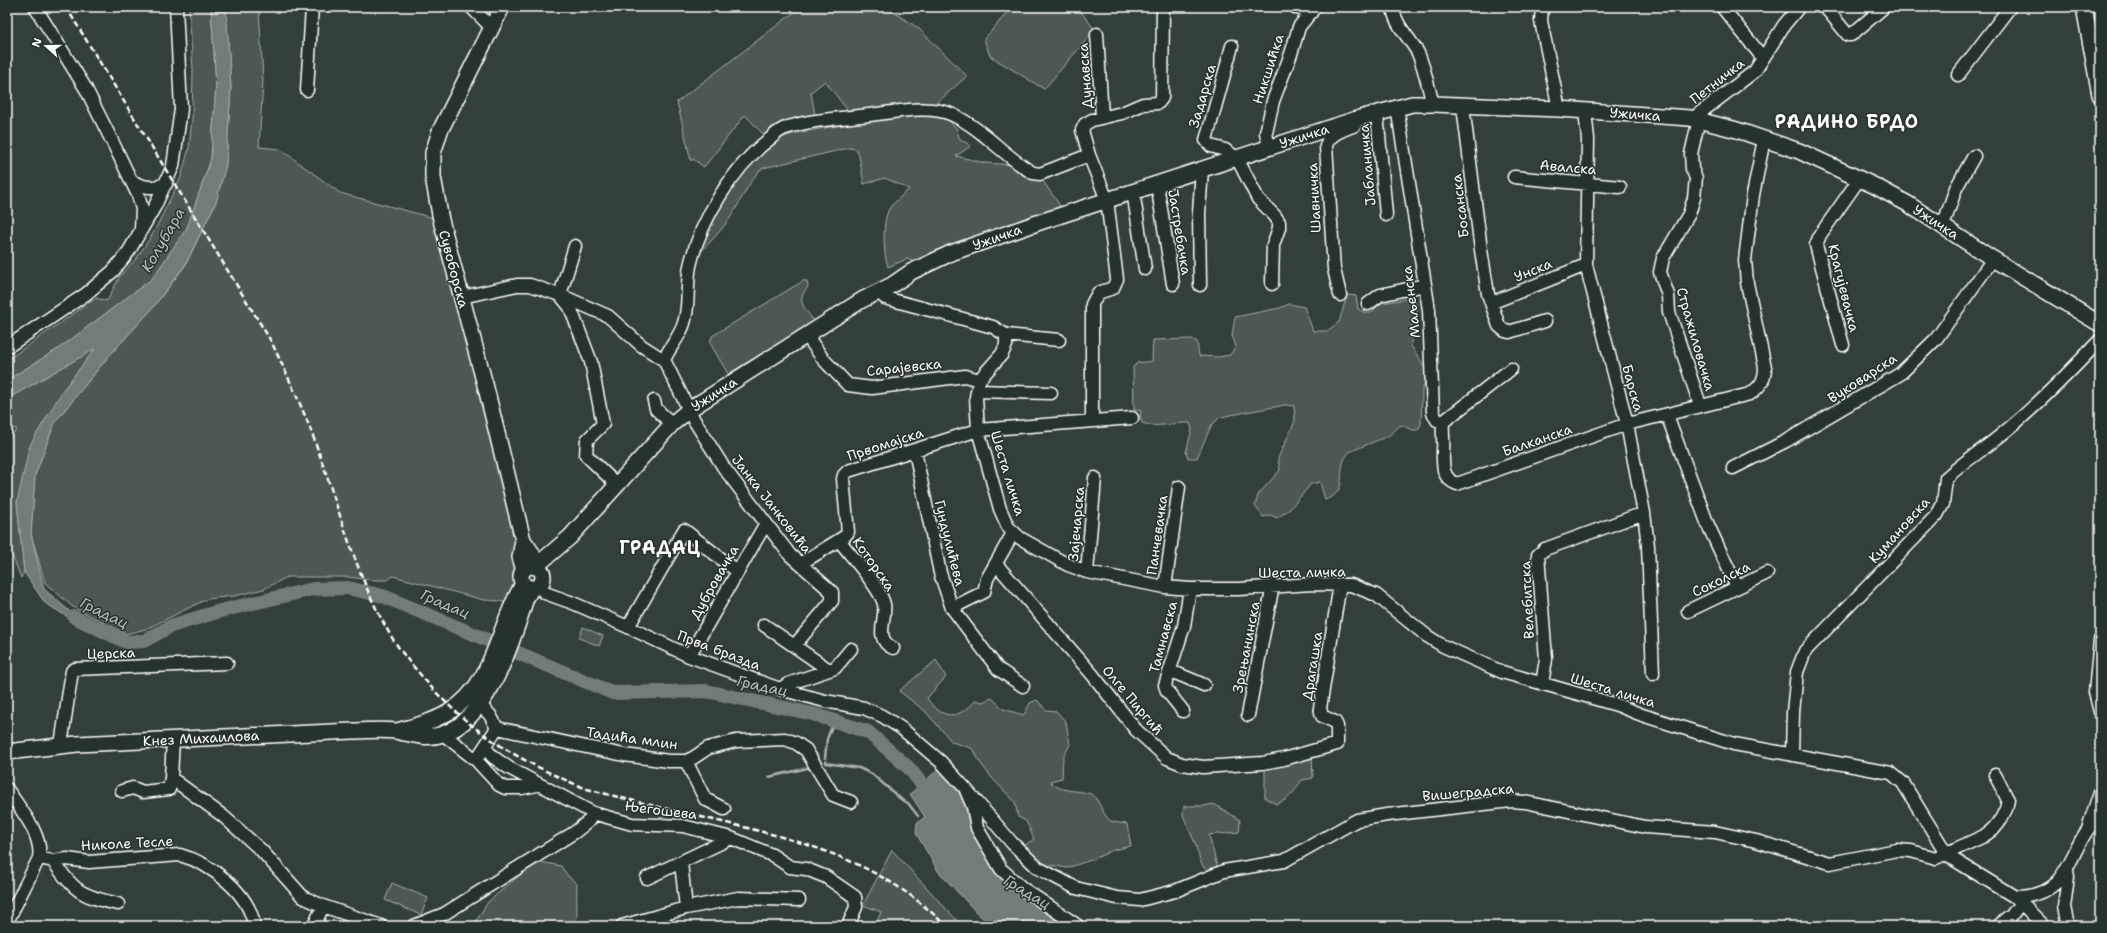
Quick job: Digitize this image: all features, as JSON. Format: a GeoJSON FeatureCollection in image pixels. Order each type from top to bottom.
{"type":"FeatureCollection","features":[{"type":"Feature","properties":{"kind":"main road","name":"Сувоборска"},"geometry":{"type":"LineString","coordinates":[[502,7],[440,131],[433,153],[436,199],[523,540],[520,557],[534,577]]}},
{"type":"Feature","properties":{"kind":"main road"},"geometry":{"type":"LineString","coordinates":[[2084,7],[2100,95]]}},
{"type":"Feature","properties":{"kind":"main road","name":"Ужичка"},"geometry":{"type":"LineString","coordinates":[[534,577],[552,563],[570,537],[672,424],[690,409],[877,291],[950,253],[1269,147],[1396,107],[1412,104],[1585,110],[1695,119],[1764,138],[1799,151],[1860,178],[1892,195],[2100,324]]}},
{"type":"Feature","properties":{"kind":"main road","name":"Кнез Михаилова"},"geometry":{"type":"LineString","coordinates":[[7,752],[61,745],[346,731],[395,731],[418,737],[444,734],[459,724],[475,700],[478,686],[494,667],[516,609],[534,577]]}},
{"type":"Feature","properties":{"kind":"main road","name":"Кнез Михаилова"},"geometry":{"type":"LineString","coordinates":[[395,731],[429,722],[475,700]]}},
{"type":"Feature","properties":{"kind":"street"},"geometry":{"type":"LineString","coordinates":[[35,7],[86,89],[132,181],[142,209],[141,231]]}},
{"type":"Feature","properties":{"kind":"street"},"geometry":{"type":"LineString","coordinates":[[7,347],[86,294],[113,271],[129,251],[166,184],[173,166],[181,109],[176,7]]}},
{"type":"Feature","properties":{"kind":"street"},"geometry":{"type":"LineString","coordinates":[[307,90],[312,7]]}},
{"type":"Feature","properties":{"kind":"street"},"geometry":{"type":"LineString","coordinates":[[471,7],[491,27]]}},
{"type":"Feature","properties":{"kind":"street"},"geometry":{"type":"LineString","coordinates":[[1092,420],[1092,304],[1098,293],[1113,288],[1117,279],[1107,200],[1089,155],[1082,130],[1083,126],[1092,120],[1122,113],[1143,104],[1158,103],[1162,98],[1164,7]]}},
{"type":"Feature","properties":{"kind":"street"},"geometry":{"type":"LineString","coordinates":[[1295,7],[1313,10]]}},
{"type":"Feature","properties":{"kind":"street"},"geometry":{"type":"LineString","coordinates":[[1393,7],[1394,16],[1412,42],[1422,64],[1433,104]]}},
{"type":"Feature","properties":{"kind":"street"},"geometry":{"type":"LineString","coordinates":[[1542,7],[1541,22],[1559,109]]}},
{"type":"Feature","properties":{"kind":"street"},"geometry":{"type":"LineString","coordinates":[[1722,7],[1763,58]]}},
{"type":"Feature","properties":{"kind":"street","name":"Петничка"},"geometry":{"type":"LineString","coordinates":[[1695,119],[1755,71],[1784,25],[1800,7]]}},
{"type":"Feature","properties":{"kind":"street"},"geometry":{"type":"LineString","coordinates":[[1824,7],[1848,35],[1851,35],[1884,7]]}},
{"type":"Feature","properties":{"kind":"street"},"geometry":{"type":"LineString","coordinates":[[1958,75],[2010,7]]}},
{"type":"Feature","properties":{"kind":"street","name":"Никшићка"},"geometry":{"type":"LineString","coordinates":[[1269,147],[1266,133],[1273,101],[1291,54],[1299,26],[1313,10]]}},
{"type":"Feature","properties":{"kind":"street","name":"Дунавска"},"geometry":{"type":"LineString","coordinates":[[1097,34],[1102,117]]}},
{"type":"Feature","properties":{"kind":"street","name":"Задарска"},"geometry":{"type":"LineString","coordinates":[[1232,46],[1206,140],[1208,145],[1225,150],[1237,158]]}},
{"type":"Feature","properties":{"kind":"street","name":"Босанска"},"geometry":{"type":"LineString","coordinates":[[1463,106],[1480,250],[1491,303],[1499,326],[1505,331],[1509,332],[1545,321]]}},
{"type":"Feature","properties":{"kind":"street","name":"Маљенска"},"geometry":{"type":"LineString","coordinates":[[1396,107],[1430,324],[1433,413],[1435,417],[1443,422]]}},
{"type":"Feature","properties":{"kind":"street"},"geometry":{"type":"LineString","coordinates":[[462,298],[524,284],[560,295],[608,316],[642,346],[664,360],[674,351],[684,324],[688,305],[688,279],[690,266],[704,226],[715,205],[740,167],[758,148],[782,130],[816,121],[931,109],[953,115],[968,124],[1029,171],[1036,174],[1089,155]]}},
{"type":"Feature","properties":{"kind":"street","name":"Барска"},"geometry":{"type":"LineString","coordinates":[[1585,110],[1588,139],[1586,265],[1627,424],[1644,513],[1648,546],[1653,674]]}},
{"type":"Feature","properties":{"kind":"street","name":"Јабланичка"},"geometry":{"type":"LineString","coordinates":[[1377,113],[1386,215]]}},
{"type":"Feature","properties":{"kind":"street","name":"Шавничка"},"geometry":{"type":"LineString","coordinates":[[1340,295],[1334,268],[1326,146],[1328,139],[1356,125],[1360,118]]}},
{"type":"Feature","properties":{"kind":"street","name":"Стражиловачка"},"geometry":{"type":"LineString","coordinates":[[1627,424],[1667,415],[1700,405],[1670,312],[1668,295],[1660,272],[1663,258],[1689,214],[1694,198],[1696,178],[1692,169],[1691,154],[1695,119]]}},
{"type":"Feature","properties":{"kind":"street"},"geometry":{"type":"LineString","coordinates":[[1700,405],[1750,394],[1758,388],[1764,379],[1765,366],[1747,283],[1745,260],[1753,195],[1764,138]]}},
{"type":"Feature","properties":{"kind":"street"},"geometry":{"type":"LineString","coordinates":[[1943,226],[1956,188],[1974,156]]}},
{"type":"Feature","properties":{"kind":"street"},"geometry":{"type":"LineString","coordinates":[[1237,158],[1258,199],[1279,222],[1279,228],[1273,245],[1272,284]]}},
{"type":"Feature","properties":{"kind":"street"},"geometry":{"type":"LineString","coordinates":[[1200,285],[1199,213],[1202,169]]}},
{"type":"Feature","properties":{"kind":"street","name":"Авалска"},"geometry":{"type":"LineString","coordinates":[[1514,177],[1620,187]]}},
{"type":"Feature","properties":{"kind":"street","name":"Крагујевачка"},"geometry":{"type":"LineString","coordinates":[[1843,345],[1816,246],[1820,235],[1860,178]]}},
{"type":"Feature","properties":{"kind":"street"},"geometry":{"type":"LineString","coordinates":[[132,181],[145,188],[155,188],[166,184]]}},
{"type":"Feature","properties":{"kind":"street","name":"Јастребачка"},"geometry":{"type":"LineString","coordinates":[[1157,184],[1173,284]]}},
{"type":"Feature","properties":{"kind":"street"},"geometry":{"type":"LineString","coordinates":[[1133,191],[1145,269]]}},
{"type":"Feature","properties":{"kind":"street"},"geometry":{"type":"LineString","coordinates":[[560,295],[575,246]]}},
{"type":"Feature","properties":{"kind":"street","name":"Вуковарска"},"geometry":{"type":"LineString","coordinates":[[1733,468],[1786,442],[1900,374],[1936,339],[1993,259]]}},
{"type":"Feature","properties":{"kind":"street","name":"Унска"},"geometry":{"type":"LineString","coordinates":[[1491,303],[1586,265]]}},
{"type":"Feature","properties":{"kind":"street"},"geometry":{"type":"LineString","coordinates":[[1368,304],[1380,295],[1425,285]]}},
{"type":"Feature","properties":{"kind":"street"},"geometry":{"type":"LineString","coordinates":[[877,291],[885,298],[992,327],[1006,335],[1059,340]]}},
{"type":"Feature","properties":{"kind":"street"},"geometry":{"type":"LineString","coordinates":[[560,295],[570,307],[591,362],[602,416],[603,424],[587,440],[586,455],[616,485]]}},
{"type":"Feature","properties":{"kind":"street"},"geometry":{"type":"LineString","coordinates":[[978,386],[1002,354],[1006,345],[1006,335]]}},
{"type":"Feature","properties":{"kind":"street","name":"Сарајевска"},"geometry":{"type":"LineString","coordinates":[[807,336],[823,359],[848,386],[872,388],[965,376],[978,386],[1051,393]]}},
{"type":"Feature","properties":{"kind":"street","name":"Кумановска"},"geometry":{"type":"LineString","coordinates":[[1792,755],[1793,712],[1797,672],[1805,651],[1937,515],[1943,504],[1946,478],[1959,466],[2002,435],[2057,384],[2100,340]]}},
{"type":"Feature","properties":{"kind":"street","name":"Јанка Јанковића"},"geometry":{"type":"LineString","coordinates":[[664,360],[724,468],[766,523],[800,564],[832,592],[832,601],[795,645]]}},
{"type":"Feature","properties":{"kind":"street"},"geometry":{"type":"LineString","coordinates":[[1443,422],[1510,370]]}},
{"type":"Feature","properties":{"kind":"street","name":"Шеста личка"},"geometry":{"type":"LineString","coordinates":[[978,386],[978,430],[1000,509],[1013,533],[1068,565],[1087,572],[1164,587],[1190,589],[1239,589],[1273,586],[1340,584],[1351,585],[1376,595],[1427,636],[1443,646],[1502,672],[1617,705],[1642,715],[1734,744],[1891,773],[1904,783],[1946,852]]}},
{"type":"Feature","properties":{"kind":"street"},"geometry":{"type":"LineString","coordinates":[[654,400],[656,409],[672,424]]}},
{"type":"Feature","properties":{"kind":"street"},"geometry":{"type":"LineString","coordinates":[[1667,415],[1708,526],[1737,588]]}},
{"type":"Feature","properties":{"kind":"street","name":"Првомајска"},"geometry":{"type":"LineString","coordinates":[[800,564],[839,540],[848,532],[849,528],[844,474],[848,471],[978,430],[1132,418]]}},
{"type":"Feature","properties":{"kind":"street","name":"Балканска"},"geometry":{"type":"LineString","coordinates":[[1443,422],[1444,452],[1442,460],[1444,472],[1448,478],[1457,484],[1627,424]]}},
{"type":"Feature","properties":{"kind":"street","name":"Гундулићева"},"geometry":{"type":"LineString","coordinates":[[915,451],[940,573],[952,608],[998,669],[1023,686]]}},
{"type":"Feature","properties":{"kind":"street","name":"Зајечарска"},"geometry":{"type":"LineString","coordinates":[[1087,572],[1095,478]]}},
{"type":"Feature","properties":{"kind":"street","name":"Панчевачка"},"geometry":{"type":"LineString","coordinates":[[1164,587],[1179,487]]}},
{"type":"Feature","properties":{"kind":"street","name":"Велебитска"},"geometry":{"type":"LineString","coordinates":[[1542,684],[1546,659],[1538,555],[1546,549],[1644,513]]}},
{"type":"Feature","properties":{"kind":"street","name":"Дубровачка"},"geometry":{"type":"LineString","coordinates":[[689,656],[766,523]]}},
{"type":"Feature","properties":{"kind":"street"},"geometry":{"type":"LineString","coordinates":[[628,627],[684,530],[737,571]]}},
{"type":"Feature","properties":{"kind":"street"},"geometry":{"type":"LineString","coordinates":[[952,608],[981,594],[986,588],[987,579],[1013,533]]}},
{"type":"Feature","properties":{"kind":"street","name":"Которска"},"geometry":{"type":"LineString","coordinates":[[839,540],[882,599],[884,605],[882,635],[888,646],[893,648]]}},
{"type":"Feature","properties":{"kind":"street","name":"Олге Пиргић"},"geometry":{"type":"LineString","coordinates":[[996,564],[1092,674],[1136,730],[1167,758],[1182,764],[1203,767],[1263,763],[1284,759],[1337,744]]}},
{"type":"Feature","properties":{"kind":"street","name":"Соколска"},"geometry":{"type":"LineString","coordinates":[[1688,612],[1767,573]]}},
{"type":"Feature","properties":{"kind":"street","name":"Прва бразда"},"geometry":{"type":"LineString","coordinates":[[534,577],[545,593],[628,627],[689,656],[780,689],[825,701],[864,708],[882,716],[901,728],[941,762],[965,788],[973,807],[977,828],[1001,869],[1022,888],[1078,926]]}},
{"type":"Feature","properties":{"kind":"street","name":"Драгашка"},"geometry":{"type":"LineString","coordinates":[[1337,744],[1337,726],[1335,722],[1322,716],[1320,708],[1340,584]]}},
{"type":"Feature","properties":{"kind":"street","name":"Зрењанинска"},"geometry":{"type":"LineString","coordinates":[[1248,715],[1273,586]]}},
{"type":"Feature","properties":{"kind":"street","name":"Тамнавска"},"geometry":{"type":"LineString","coordinates":[[1183,711],[1165,685],[1171,671],[1184,626],[1190,589]]}},
{"type":"Feature","properties":{"kind":"street"},"geometry":{"type":"LineString","coordinates":[[764,624],[829,670]]}},
{"type":"Feature","properties":{"kind":"street"},"geometry":{"type":"LineString","coordinates":[[2100,640],[2095,692],[2100,712]]}},
{"type":"Feature","properties":{"kind":"street"},"geometry":{"type":"LineString","coordinates":[[780,689],[788,684],[829,670],[841,663],[851,649]]}},
{"type":"Feature","properties":{"kind":"street","name":"Церска"},"geometry":{"type":"LineString","coordinates":[[61,745],[72,671],[75,669],[226,663]]}},
{"type":"Feature","properties":{"kind":"street"},"geometry":{"type":"LineString","coordinates":[[1171,671],[1204,685]]}},
{"type":"Feature","properties":{"kind":"street"},"geometry":{"type":"LineString","coordinates":[[475,700],[490,715],[496,728],[485,748],[476,760]]}},
{"type":"Feature","properties":{"kind":"street","name":"Тадића млин"},"geometry":{"type":"LineString","coordinates":[[496,728],[624,755],[658,760],[686,761],[694,758],[708,748],[736,741],[785,739],[796,743],[806,750],[814,766],[833,795],[851,802]]}},
{"type":"Feature","properties":{"kind":"street"},"geometry":{"type":"LineString","coordinates":[[444,734],[476,760],[499,785],[505,788],[522,788],[538,785]]}},
{"type":"Feature","properties":{"kind":"street"},"geometry":{"type":"LineString","coordinates":[[122,791],[133,788],[143,792],[170,789],[173,739]]}},
{"type":"Feature","properties":{"kind":"street","name":"Његошева"},"geometry":{"type":"LineString","coordinates":[[485,748],[493,757],[509,768],[538,785],[593,813],[632,824],[683,826],[731,838],[772,855],[790,867],[806,868],[842,887],[855,897],[857,902],[848,926]]}},
{"type":"Feature","properties":{"kind":"street"},"geometry":{"type":"LineString","coordinates":[[686,761],[705,799],[724,809]]}},
{"type":"Feature","properties":{"kind":"street","name":"Вишеградска"},"geometry":{"type":"LineString","coordinates":[[965,788],[1012,843],[1038,868],[1076,888],[1127,899],[1140,900],[1158,897],[1224,870],[1284,861],[1357,820],[1387,815],[1511,801],[1525,802],[1645,827],[1715,832],[1756,841],[1830,863],[1897,850],[1911,851],[1933,858],[1984,836],[1993,829],[2001,819],[2008,800],[1995,775]]}},
{"type":"Feature","properties":{"kind":"street"},"geometry":{"type":"LineString","coordinates":[[171,778],[223,816],[262,851],[304,897],[323,906],[381,926]]}},
{"type":"Feature","properties":{"kind":"street"},"geometry":{"type":"LineString","coordinates":[[7,789],[31,826],[39,848],[39,858],[7,922]]}},
{"type":"Feature","properties":{"kind":"street"},"geometry":{"type":"LineString","coordinates":[[2017,900],[2042,892],[2067,871],[2089,826],[2097,806],[2100,792]]}},
{"type":"Feature","properties":{"kind":"street"},"geometry":{"type":"LineString","coordinates":[[414,926],[444,914],[575,832],[587,824],[593,813]]}},
{"type":"Feature","properties":{"kind":"street"},"geometry":{"type":"LineString","coordinates":[[2089,826],[2100,817]]}},
{"type":"Feature","properties":{"kind":"street"},"geometry":{"type":"LineString","coordinates":[[647,878],[731,838]]}},
{"type":"Feature","properties":{"kind":"street"},"geometry":{"type":"LineString","coordinates":[[1946,852],[1955,862],[2017,900],[2044,926]]}},
{"type":"Feature","properties":{"kind":"street","name":"Николе Тесле"},"geometry":{"type":"LineString","coordinates":[[39,858],[53,861],[67,859],[89,862],[180,855],[190,858],[210,867],[237,893],[249,907],[254,926]]}},
{"type":"Feature","properties":{"kind":"street"},"geometry":{"type":"LineString","coordinates":[[53,861],[66,880],[81,893],[88,897],[118,904]]}},
{"type":"Feature","properties":{"kind":"street"},"geometry":{"type":"LineString","coordinates":[[681,863],[686,908]]}},
{"type":"Feature","properties":{"kind":"street"},"geometry":{"type":"LineString","coordinates":[[2067,871],[2068,877],[2064,907],[2068,926]]}},
{"type":"Feature","properties":{"kind":"street"},"geometry":{"type":"LineString","coordinates":[[622,926],[686,908],[738,898],[799,900]]}},
{"type":"Feature","properties":{"kind":"street"},"geometry":{"type":"LineString","coordinates":[[1998,926],[2011,916],[2017,900]]}},
{"type":"Feature","properties":{"kind":"street"},"geometry":{"type":"LineString","coordinates":[[314,926],[323,906]]}},
{"type":"Feature","properties":{"kind":"shaded area"},"geometry":{"type":"Polygon","coordinates":[[[189,7],[211,7],[216,85],[211,159],[187,228],[152,279],[58,349],[7,380],[7,360],[96,298],[107,301],[120,276],[136,259],[154,232],[181,177],[189,148],[192,119],[193,70],[189,7]]]}},
{"type":"Feature","properties":{"kind":"shaded area"},"geometry":{"type":"Polygon","coordinates":[[[211,7],[226,7],[231,88],[226,164],[216,202],[185,265],[151,310],[108,357],[55,422],[35,475],[31,534],[44,589],[68,610],[95,627],[76,622],[45,603],[24,572],[17,502],[30,445],[63,390],[95,349],[7,399],[7,380],[58,349],[152,279],[187,228],[211,159],[216,85],[211,7]]]}},
{"type":"Feature","properties":{"kind":"shaded area"},"geometry":{"type":"Polygon","coordinates":[[[226,7],[259,7],[263,81],[259,147],[280,149],[340,193],[441,220],[506,472],[522,580],[511,605],[500,601],[484,600],[393,576],[388,580],[371,580],[348,577],[287,577],[264,589],[234,596],[207,599],[146,629],[126,634],[73,607],[45,583],[31,534],[35,475],[55,422],[108,357],[151,310],[185,266],[216,202],[226,164],[231,88],[226,7]]]}},
{"type":"Feature","properties":{"kind":"shaded area"},"geometry":{"type":"Polygon","coordinates":[[[801,7],[886,7],[918,28],[967,76],[931,108],[852,116],[825,81],[811,92],[816,121],[764,135],[745,115],[704,167],[693,159],[691,161],[677,102],[801,7]]]}},
{"type":"Feature","properties":{"kind":"shaded area"},"geometry":{"type":"Polygon","coordinates":[[[1012,7],[1077,7],[1095,30],[1044,89],[990,56],[984,39],[1012,7]]]}},
{"type":"Feature","properties":{"kind":"shaded area"},"geometry":{"type":"Polygon","coordinates":[[[930,114],[944,116],[957,129],[959,138],[971,146],[956,156],[985,163],[1015,165],[1035,179],[1043,181],[1061,207],[950,245],[914,262],[907,259],[888,267],[885,254],[885,221],[891,206],[909,189],[885,178],[864,184],[859,156],[856,149],[849,148],[763,168],[758,172],[749,185],[727,222],[700,253],[704,239],[711,224],[738,176],[760,151],[772,142],[795,134],[833,127],[874,120],[930,114]]]}},
{"type":"Feature","properties":{"kind":"shaded area"},"geometry":{"type":"Polygon","coordinates":[[[803,281],[807,281],[808,287],[804,292],[802,301],[814,322],[728,374],[710,343],[712,336],[803,281]]]}},
{"type":"Feature","properties":{"kind":"shaded area"},"geometry":{"type":"Polygon","coordinates":[[[1347,295],[1356,296],[1358,309],[1365,313],[1371,313],[1381,303],[1414,298],[1418,310],[1412,324],[1411,346],[1427,373],[1422,391],[1421,424],[1418,430],[1413,430],[1401,425],[1388,436],[1349,452],[1343,463],[1339,490],[1332,497],[1325,500],[1320,482],[1311,484],[1290,509],[1277,518],[1271,515],[1263,517],[1255,506],[1258,495],[1280,470],[1278,458],[1295,421],[1294,406],[1285,405],[1220,417],[1211,426],[1197,458],[1188,458],[1186,452],[1192,429],[1190,423],[1148,425],[1142,423],[1140,416],[1141,411],[1134,410],[1133,367],[1137,363],[1152,361],[1153,340],[1192,339],[1197,342],[1199,356],[1219,357],[1230,355],[1236,346],[1232,336],[1235,317],[1280,308],[1289,304],[1304,307],[1313,331],[1327,331],[1339,322],[1347,295]]]}},
{"type":"Feature","properties":{"kind":"shaded area"},"geometry":{"type":"Polygon","coordinates":[[[96,348],[63,390],[17,502],[24,572],[21,578],[7,542],[7,440],[17,430],[15,428],[7,437],[7,399],[96,348]]]}},
{"type":"Feature","properties":{"kind":"shaded area"},"geometry":{"type":"Polygon","coordinates":[[[583,627],[603,636],[599,646],[579,638],[583,627]]]}},
{"type":"Feature","properties":{"kind":"shaded area"},"geometry":{"type":"Polygon","coordinates":[[[936,660],[946,677],[927,698],[932,705],[944,714],[957,714],[970,707],[976,700],[982,702],[992,698],[1003,709],[1024,715],[1030,703],[1037,700],[1046,710],[1056,711],[1066,722],[1070,745],[1063,757],[1062,778],[1050,781],[1053,785],[1062,789],[1092,795],[1098,802],[1105,815],[1111,821],[1127,824],[1131,846],[1113,850],[1094,859],[1067,868],[1051,865],[1046,867],[1022,847],[1034,839],[1026,821],[1018,817],[1015,802],[991,777],[971,748],[952,742],[925,711],[899,691],[936,660]]]}},
{"type":"Feature","properties":{"kind":"shaded area"},"geometry":{"type":"Polygon","coordinates":[[[1312,756],[1313,778],[1302,780],[1289,797],[1281,802],[1276,804],[1265,798],[1265,767],[1312,756]]]}},
{"type":"Feature","properties":{"kind":"shaded area"},"geometry":{"type":"Polygon","coordinates":[[[941,767],[960,788],[972,823],[1027,895],[1052,917],[1068,926],[993,926],[978,914],[938,871],[916,833],[917,823],[925,817],[910,794],[941,767]]]}},
{"type":"Feature","properties":{"kind":"shaded area"},"geometry":{"type":"Polygon","coordinates":[[[1214,804],[1240,820],[1239,832],[1209,835],[1217,866],[1207,872],[1201,863],[1195,843],[1183,815],[1184,806],[1203,806],[1214,804]]]}},
{"type":"Feature","properties":{"kind":"shaded area"},"geometry":{"type":"Polygon","coordinates":[[[892,850],[962,926],[875,926],[881,912],[863,905],[892,850]]]}},
{"type":"Feature","properties":{"kind":"shaded area"},"geometry":{"type":"Polygon","coordinates":[[[541,862],[561,866],[567,875],[577,884],[576,926],[473,926],[488,902],[521,874],[541,862]]]}},
{"type":"Feature","properties":{"kind":"shaded area"},"geometry":{"type":"Polygon","coordinates":[[[392,883],[428,898],[421,915],[385,900],[392,883]]]}},
{"type":"Feature","properties":{"kind":"waterway","name":"Градац"},"geometry":{"type":"LineString","coordinates":[[74,617],[126,642],[144,641],[171,626],[220,611],[313,589],[348,588],[383,596],[613,693],[706,691],[813,714],[868,732],[910,769],[933,799]]}},
{"type":"Feature","properties":{"kind":"waterway"},"geometry":{"type":"LineString","coordinates":[[825,758],[827,739],[834,721]]}},
{"type":"Feature","properties":{"kind":"waterway"},"geometry":{"type":"LineString","coordinates":[[826,761],[826,763],[859,768],[872,774],[902,800],[908,803],[918,816]]}},
{"type":"Feature","properties":{"kind":"waterway"},"geometry":{"type":"LineString","coordinates":[[769,777],[812,767]]}},
{"type":"Feature","properties":{"kind":"railway"},"geometry":{"type":"LineString","coordinates":[[66,7],[271,341],[308,422],[350,545],[368,592],[391,636],[401,651],[438,694],[456,712],[496,743],[539,768],[563,779],[587,789],[778,836],[838,856],[867,869],[895,885],[921,904],[946,926]]}},
{"type":"Feature","properties":{"kind":"district","name":"РАДИНО БРДО"},"geometry":{"type":"Point","coordinates":[1847,122]}},
{"type":"Feature","properties":{"kind":"district","name":"ГРАДАЦ"},"geometry":{"type":"Point","coordinates":[660,548]}},
{"type":"Feature","properties":{"kind":"water label","name":"Колубара"},"geometry":{"type":"Point","coordinates":[163,240]}}]}
